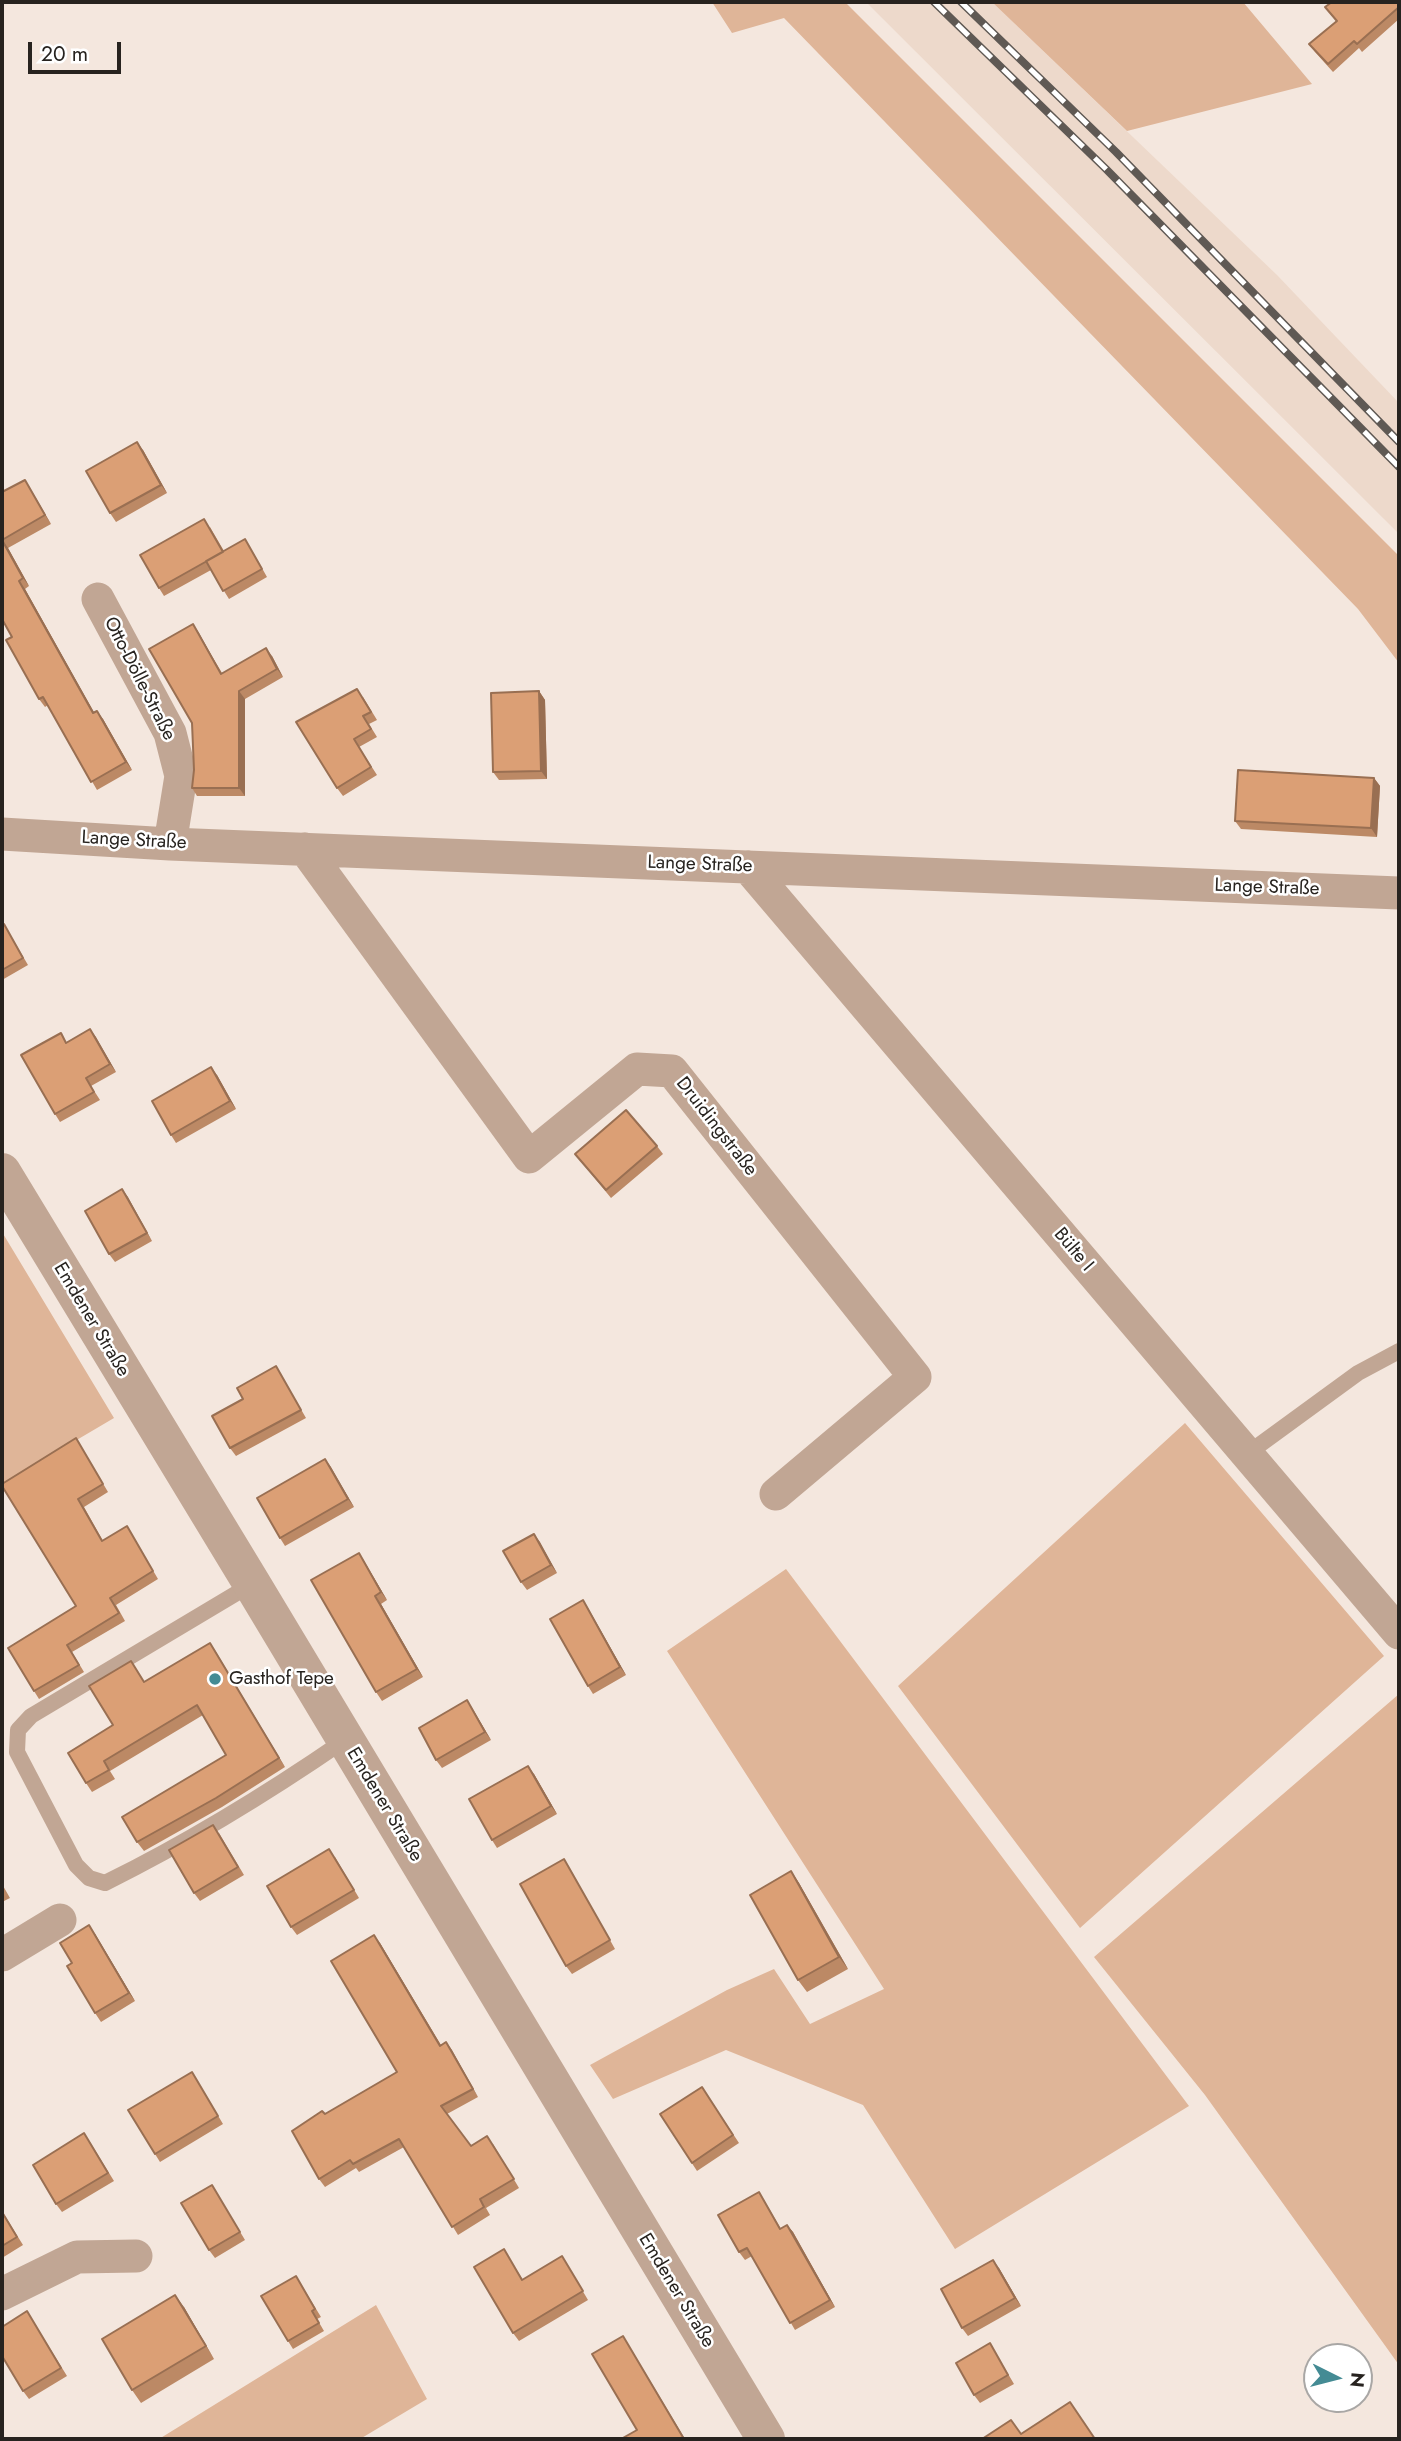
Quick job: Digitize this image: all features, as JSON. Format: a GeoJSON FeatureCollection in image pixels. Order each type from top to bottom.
{"type":"FeatureCollection","features":[{"type":"Feature","properties":{"kind":"street","name":"Otto-Dölle-Straße"},"geometry":{"type":"LineString","coordinates":[[98,599],[170,733],[181,776],[170,844]]}},
{"type":"Feature","properties":{"kind":"street","name":"Lange Straße"},"geometry":{"type":"LineString","coordinates":[[2,834],[170,844],[1399,893]]}},
{"type":"Feature","properties":{"kind":"street","name":"Druidingstraße"},"geometry":{"type":"LineString","coordinates":[[304,849],[529,1157],[637,1069],[672,1071],[915,1377],[776,1494]]}},
{"type":"Feature","properties":{"kind":"street","name":"Bülte I"},"geometry":{"type":"LineString","coordinates":[[748,867],[1399,1633]]}},
{"type":"Feature","properties":{"kind":"street","name":"Emdener Straße"},"geometry":{"type":"LineString","coordinates":[[2,1172],[253,1584],[765,2439]]}},
{"type":"Feature","properties":{"kind":"street"},"geometry":{"type":"LineString","coordinates":[[2,1955],[60,1920]]}},
{"type":"Feature","properties":{"kind":"street"},"geometry":{"type":"LineString","coordinates":[[2,2294],[77,2257],[136,2256]]}},
{"type":"Feature","properties":{"kind":"lane"},"geometry":{"type":"LineString","coordinates":[[1247,1454],[1358,1373],[1399,1351]]}},
{"type":"Feature","properties":{"kind":"lane"},"geometry":{"type":"LineString","coordinates":[[253,1584],[31,1716],[18,1730],[17,1752],[76,1865],[89,1878],[105,1883],[149,1861],[296,1775],[345,1741]]}},
{"type":"Feature","properties":{"kind":"shaded area"},"geometry":{"type":"Polygon","coordinates":[[[712,2],[845,2],[1399,556],[1399,663],[1358,609],[784,18],[732,33],[712,2]]]}},
{"type":"Feature","properties":{"kind":"shaded area"},"geometry":{"type":"Polygon","coordinates":[[[866,2],[992,2],[1277,275],[1399,403],[1399,534],[866,2]]]}},
{"type":"Feature","properties":{"kind":"shaded area"},"geometry":{"type":"Polygon","coordinates":[[[992,2],[1243,2],[1312,84],[1127,131],[992,2]]]}},
{"type":"Feature","properties":{"kind":"shaded area"},"geometry":{"type":"Polygon","coordinates":[[[2,1232],[114,1418],[2,1484],[2,1232]]]}},
{"type":"Feature","properties":{"kind":"shaded area"},"geometry":{"type":"Polygon","coordinates":[[[1185,1423],[1384,1656],[1080,1928],[898,1686],[1185,1423]]]}},
{"type":"Feature","properties":{"kind":"shaded area"},"geometry":{"type":"Polygon","coordinates":[[[786,1569],[1189,2106],[955,2249],[863,2105],[726,2050],[613,2099],[590,2065],[727,1990],[774,1969],[810,2024],[884,1989],[667,1651],[786,1569]]]}},
{"type":"Feature","properties":{"kind":"shaded area"},"geometry":{"type":"Polygon","coordinates":[[[1399,1694],[1399,2365],[1205,2095],[1094,1957],[1399,1694]]]}},
{"type":"Feature","properties":{"kind":"shaded area"},"geometry":{"type":"Polygon","coordinates":[[[376,2305],[427,2399],[360,2439],[159,2439],[376,2305]]]}},
{"type":"Feature","properties":{"kind":"building"},"geometry":{"type":"Polygon","coordinates":[[[1332,2],[1399,2],[1399,7],[1357,44],[1354,41],[1328,64],[1309,44],[1337,21],[1325,7],[1332,2]]]}},
{"type":"Feature","properties":{"kind":"building"},"geometry":{"type":"Polygon","coordinates":[[[137,442],[161,485],[110,513],[86,471],[137,442]]]}},
{"type":"Feature","properties":{"kind":"building"},"geometry":{"type":"Polygon","coordinates":[[[25,480],[45,515],[2,540],[2,492],[25,480]]]}},
{"type":"Feature","properties":{"kind":"building"},"geometry":{"type":"Polygon","coordinates":[[[204,519],[223,552],[159,588],[140,555],[204,519]]]}},
{"type":"Feature","properties":{"kind":"building"},"geometry":{"type":"Polygon","coordinates":[[[245,539],[262,569],[223,591],[206,561],[245,539]]]}},
{"type":"Feature","properties":{"kind":"building"},"geometry":{"type":"Polygon","coordinates":[[[2,540],[23,578],[19,581],[93,713],[97,711],[126,762],[91,782],[43,697],[39,699],[6,640],[12,637],[2,619],[2,540]]]}},
{"type":"Feature","properties":{"kind":"building"},"geometry":{"type":"Polygon","coordinates":[[[193,624],[221,674],[266,648],[277,669],[239,691],[239,788],[192,788],[192,723],[149,649],[193,624]]]}},
{"type":"Feature","properties":{"kind":"building"},"geometry":{"type":"Polygon","coordinates":[[[357,689],[371,712],[363,716],[371,729],[354,739],[371,767],[337,788],[296,722],[357,689]]]}},
{"type":"Feature","properties":{"kind":"building"},"geometry":{"type":"Polygon","coordinates":[[[539,691],[541,771],[493,772],[491,693],[539,691]]]}},
{"type":"Feature","properties":{"kind":"building"},"geometry":{"type":"Polygon","coordinates":[[[1238,770],[1374,778],[1371,828],[1235,821],[1238,770]]]}},
{"type":"Feature","properties":{"kind":"building"},"geometry":{"type":"Polygon","coordinates":[[[4,924],[23,958],[2,970],[2,925],[4,924]]]}},
{"type":"Feature","properties":{"kind":"building"},"geometry":{"type":"Polygon","coordinates":[[[90,1029],[110,1064],[86,1078],[94,1092],[55,1114],[21,1055],[61,1033],[66,1043],[90,1029]]]}},
{"type":"Feature","properties":{"kind":"building"},"geometry":{"type":"Polygon","coordinates":[[[211,1067],[230,1101],[171,1135],[152,1101],[211,1067]]]}},
{"type":"Feature","properties":{"kind":"building"},"geometry":{"type":"Polygon","coordinates":[[[626,1110],[657,1146],[606,1190],[575,1154],[626,1110]]]}},
{"type":"Feature","properties":{"kind":"building"},"geometry":{"type":"Polygon","coordinates":[[[122,1189],[147,1233],[109,1254],[85,1211],[122,1189]]]}},
{"type":"Feature","properties":{"kind":"building"},"geometry":{"type":"Polygon","coordinates":[[[276,1366],[301,1410],[230,1448],[212,1416],[243,1399],[237,1388],[276,1366]]]}},
{"type":"Feature","properties":{"kind":"building"},"geometry":{"type":"Polygon","coordinates":[[[76,1438],[103,1484],[78,1499],[102,1541],[127,1526],[153,1571],[110,1598],[119,1613],[67,1645],[79,1665],[34,1691],[8,1648],[76,1606],[2,1484],[76,1438]]]}},
{"type":"Feature","properties":{"kind":"building"},"geometry":{"type":"Polygon","coordinates":[[[325,1459],[348,1499],[280,1538],[257,1498],[325,1459]]]}},
{"type":"Feature","properties":{"kind":"building"},"geometry":{"type":"Polygon","coordinates":[[[534,1534],[551,1565],[521,1582],[503,1551],[534,1534]]]}},
{"type":"Feature","properties":{"kind":"building"},"geometry":{"type":"Polygon","coordinates":[[[359,1553],[381,1592],[375,1596],[417,1669],[376,1692],[311,1580],[359,1553]]]}},
{"type":"Feature","properties":{"kind":"building"},"geometry":{"type":"Polygon","coordinates":[[[583,1600],[620,1667],[588,1686],[550,1619],[583,1600]]]}},
{"type":"Feature","properties":{"kind":"building"},"geometry":{"type":"Polygon","coordinates":[[[210,1643],[279,1758],[216,1798],[137,1842],[122,1817],[226,1755],[197,1705],[104,1761],[109,1770],[86,1783],[68,1753],[113,1725],[89,1686],[131,1661],[144,1682],[210,1643]]]}},
{"type":"Feature","properties":{"kind":"building"},"geometry":{"type":"Polygon","coordinates":[[[467,1700],[485,1732],[436,1760],[419,1728],[467,1700]]]}},
{"type":"Feature","properties":{"kind":"building"},"geometry":{"type":"Polygon","coordinates":[[[528,1766],[551,1806],[492,1840],[469,1799],[528,1766]]]}},
{"type":"Feature","properties":{"kind":"building"},"geometry":{"type":"Polygon","coordinates":[[[213,1825],[238,1867],[194,1893],[169,1850],[213,1825]]]}},
{"type":"Feature","properties":{"kind":"building"},"geometry":{"type":"Polygon","coordinates":[[[329,1849],[354,1890],[291,1927],[267,1886],[329,1849]]]}},
{"type":"Feature","properties":{"kind":"building"},"geometry":{"type":"Polygon","coordinates":[[[564,1859],[610,1940],[566,1966],[520,1884],[564,1859]]]}},
{"type":"Feature","properties":{"kind":"building"},"geometry":{"type":"Polygon","coordinates":[[[791,1871],[839,1957],[798,1980],[750,1895],[791,1871]]]}},
{"type":"Feature","properties":{"kind":"building"},"geometry":{"type":"Polygon","coordinates":[[[89,1925],[129,1993],[95,2013],[67,1966],[72,1963],[60,1943],[89,1925]]]}},
{"type":"Feature","properties":{"kind":"building"},"geometry":{"type":"Polygon","coordinates":[[[374,1935],[440,2046],[446,2042],[473,2089],[441,2106],[471,2146],[487,2136],[514,2179],[480,2199],[484,2207],[452,2227],[399,2139],[353,2164],[350,2160],[319,2179],[292,2131],[322,2111],[325,2114],[397,2072],[331,1961],[374,1935]]]}},
{"type":"Feature","properties":{"kind":"building"},"geometry":{"type":"Polygon","coordinates":[[[192,2072],[218,2116],[155,2154],[128,2110],[192,2072]]]}},
{"type":"Feature","properties":{"kind":"building"},"geometry":{"type":"Polygon","coordinates":[[[702,2087],[733,2135],[692,2163],[660,2114],[702,2087]]]}},
{"type":"Feature","properties":{"kind":"building"},"geometry":{"type":"Polygon","coordinates":[[[84,2133],[108,2173],[56,2204],[33,2165],[84,2133]]]}},
{"type":"Feature","properties":{"kind":"building"},"geometry":{"type":"Polygon","coordinates":[[[212,2185],[240,2232],[209,2250],[181,2203],[212,2185]]]}},
{"type":"Feature","properties":{"kind":"building"},"geometry":{"type":"Polygon","coordinates":[[[759,2192],[780,2229],[787,2225],[830,2300],[790,2323],[747,2248],[739,2252],[718,2215],[759,2192]]]}},
{"type":"Feature","properties":{"kind":"building"},"geometry":{"type":"Polygon","coordinates":[[[2,2212],[17,2237],[2,2246],[2,2212]]]}},
{"type":"Feature","properties":{"kind":"building"},"geometry":{"type":"Polygon","coordinates":[[[504,2249],[522,2280],[562,2256],[583,2291],[513,2333],[474,2267],[504,2249]]]}},
{"type":"Feature","properties":{"kind":"building"},"geometry":{"type":"Polygon","coordinates":[[[993,2260],[1015,2298],[962,2328],[941,2289],[993,2260]]]}},
{"type":"Feature","properties":{"kind":"building"},"geometry":{"type":"Polygon","coordinates":[[[296,2276],[315,2309],[312,2311],[319,2323],[288,2341],[261,2296],[296,2276]]]}},
{"type":"Feature","properties":{"kind":"building"},"geometry":{"type":"Polygon","coordinates":[[[175,2295],[206,2346],[132,2390],[102,2339],[175,2295]]]}},
{"type":"Feature","properties":{"kind":"building"},"geometry":{"type":"Polygon","coordinates":[[[27,2311],[61,2368],[23,2391],[2,2356],[2,2327],[27,2311]]]}},
{"type":"Feature","properties":{"kind":"building"},"geometry":{"type":"Polygon","coordinates":[[[623,2336],[684,2439],[621,2439],[637,2430],[592,2354],[623,2336]]]}},
{"type":"Feature","properties":{"kind":"building"},"geometry":{"type":"Polygon","coordinates":[[[990,2343],[1008,2375],[974,2395],[956,2363],[990,2343]]]}},
{"type":"Feature","properties":{"kind":"building"},"geometry":{"type":"Polygon","coordinates":[[[1070,2402],[1095,2439],[982,2439],[1011,2420],[1021,2434],[1070,2402]]]}},
{"type":"Feature","properties":{"kind":"railway"},"geometry":{"type":"LineString","coordinates":[[934,2],[1106,169],[1399,467]]}},
{"type":"Feature","properties":{"kind":"railway"},"geometry":{"type":"LineString","coordinates":[[961,2],[1116,152],[1399,442]]}},
{"type":"Feature","properties":{"kind":"place","name":"Gasthof Tepe"},"geometry":{"type":"Point","coordinates":[215,1679]}}]}
